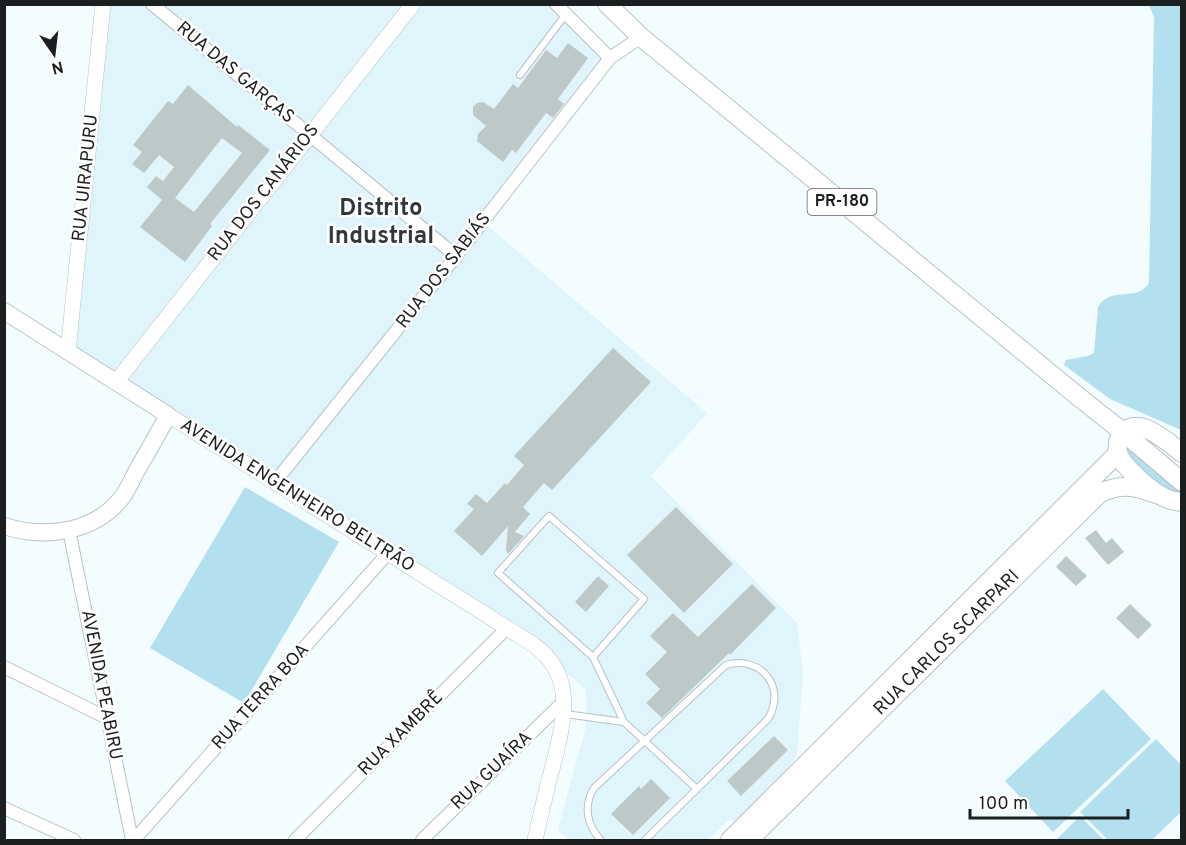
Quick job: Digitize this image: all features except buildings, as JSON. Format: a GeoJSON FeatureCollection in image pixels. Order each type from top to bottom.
{"type":"FeatureCollection","features":[{"type":"Feature","properties":{"kind":"main road","name":"PR-180"},"geometry":{"type":"LineString","coordinates":[[607,4],[642,37],[1080,398],[1125,440],[1182,482]]}},
{"type":"Feature","properties":{"kind":"main road","name":"AVENIDA ENGENHEIRO BELTRÃO"},"geometry":{"type":"LineString","coordinates":[[4,311],[168,415]]}},
{"type":"Feature","properties":{"kind":"main road"},"geometry":{"type":"LineString","coordinates":[[6,530],[56,533],[81,526],[104,514],[122,497],[168,415]]}},
{"type":"Feature","properties":{"kind":"main road"},"geometry":{"type":"LineString","coordinates":[[1162,496],[1123,463],[1125,440],[1163,438],[1182,453]]}},
{"type":"Feature","properties":{"kind":"main road","name":"RUA CARLOS SCARPARI"},"geometry":{"type":"LineString","coordinates":[[748,840],[1053,527],[1125,440]]}},
{"type":"Feature","properties":{"kind":"main road","name":"RUA CARLOS SCARPARI"},"geometry":{"type":"LineString","coordinates":[[730,840],[1053,527],[1100,493],[1120,486],[1142,488],[1170,500],[1182,502]]}},
{"type":"Feature","properties":{"kind":"street","name":"RUA UIRAPURU"},"geometry":{"type":"LineString","coordinates":[[68,352],[103,4]]}},
{"type":"Feature","properties":{"kind":"street","name":"RUA DAS GARÇAS"},"geometry":{"type":"LineString","coordinates":[[152,4],[456,256]]}},
{"type":"Feature","properties":{"kind":"street","name":"RUA DOS CANÁRIOS"},"geometry":{"type":"LineString","coordinates":[[116,382],[413,4]]}},
{"type":"Feature","properties":{"kind":"street"},"geometry":{"type":"LineString","coordinates":[[556,4],[610,58]]}},
{"type":"Feature","properties":{"kind":"street","name":"RUA DOS SABIÁS"},"geometry":{"type":"LineString","coordinates":[[275,482],[456,256],[610,58],[642,37]]}},
{"type":"Feature","properties":{"kind":"street","name":"AVENIDA ENGENHEIRO BELTRÃO"},"geometry":{"type":"LineString","coordinates":[[168,415],[507,628],[547,656],[561,682],[563,708]]}},
{"type":"Feature","properties":{"kind":"street"},"geometry":{"type":"LineString","coordinates":[[1163,438],[1182,443]]}},
{"type":"Feature","properties":{"kind":"street","name":"AVENIDA PEABIRU"},"geometry":{"type":"LineString","coordinates":[[69,530],[133,840]]}},
{"type":"Feature","properties":{"kind":"street","name":"RUA TERRA BOA"},"geometry":{"type":"LineString","coordinates":[[133,840],[388,554]]}},
{"type":"Feature","properties":{"kind":"street","name":"RUA XAMBRÊ"},"geometry":{"type":"LineString","coordinates":[[295,840],[507,628]]}},
{"type":"Feature","properties":{"kind":"street"},"geometry":{"type":"LineString","coordinates":[[4,667],[107,718]]}},
{"type":"Feature","properties":{"kind":"street"},"geometry":{"type":"LineString","coordinates":[[535,840],[562,726],[563,708]]}},
{"type":"Feature","properties":{"kind":"street","name":"RUA GUAÍRA"},"geometry":{"type":"LineString","coordinates":[[422,840],[563,708]]}},
{"type":"Feature","properties":{"kind":"street"},"geometry":{"type":"LineString","coordinates":[[4,808],[74,840]]}},
{"type":"Feature","properties":{"kind":"lane"},"geometry":{"type":"LineString","coordinates":[[520,75],[566,14]]}},
{"type":"Feature","properties":{"kind":"lane"},"geometry":{"type":"LineString","coordinates":[[593,657],[644,599],[549,516],[498,573],[593,657],[624,722],[696,789]]}},
{"type":"Feature","properties":{"kind":"lane"},"geometry":{"type":"LineString","coordinates":[[601,840],[590,826],[588,815],[589,798],[594,788],[726,665],[741,663],[761,670],[770,678],[774,687],[775,704],[772,712],[763,725],[646,840]]}},
{"type":"Feature","properties":{"kind":"lane"},"geometry":{"type":"LineString","coordinates":[[563,708],[624,722]]}},
{"type":"Feature","properties":{"kind":"shaded area"},"geometry":{"type":"Polygon","coordinates":[[[103,5],[556,5],[610,58],[483,222],[707,413],[651,476],[797,623],[803,674],[797,755],[746,833],[730,819],[708,840],[569,840],[558,830],[586,726],[585,689],[539,649],[68,352],[103,5]]]}},
{"type":"Feature","properties":{"kind":"shaded area"},"geometry":{"type":"Polygon","coordinates":[[[1149,5],[1181,5],[1181,430],[1110,399],[1064,365],[1066,360],[1094,353],[1098,307],[1103,300],[1138,292],[1149,283],[1154,17],[1149,5]]]}},
{"type":"Feature","properties":{"kind":"shaded area"},"geometry":{"type":"Polygon","coordinates":[[[1124,437],[1181,486],[1181,495],[1173,496],[1123,459],[1124,437]]]}},
{"type":"Feature","properties":{"kind":"shaded area"},"geometry":{"type":"Polygon","coordinates":[[[245,487],[339,542],[244,703],[150,648],[245,487]]]}},
{"type":"Feature","properties":{"kind":"shaded area"},"geometry":{"type":"Polygon","coordinates":[[[1103,689],[1151,739],[1053,832],[1005,781],[1103,689]]]}},
{"type":"Feature","properties":{"kind":"shaded area"},"geometry":{"type":"Polygon","coordinates":[[[1156,739],[1181,765],[1181,812],[1152,840],[1108,840],[1080,812],[1156,739]]]}},
{"type":"Feature","properties":{"kind":"shaded area"},"geometry":{"type":"Polygon","coordinates":[[[1080,816],[1104,840],[1056,840],[1080,816]]]}},
{"type":"Feature","properties":{"kind":"district","name":"Distrito Industrial"},"geometry":{"type":"Point","coordinates":[381,223]}}]}
